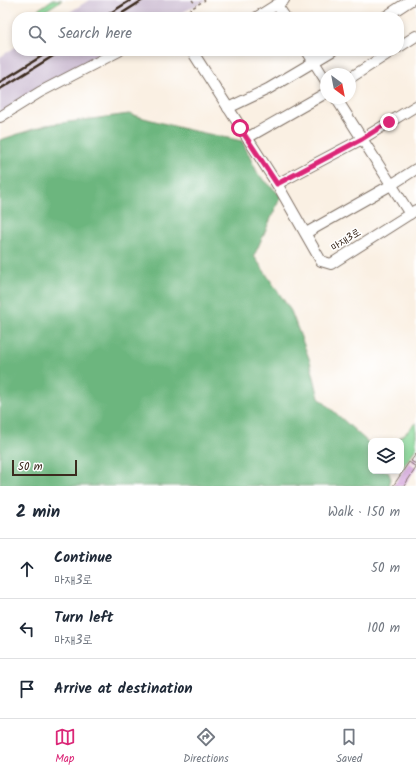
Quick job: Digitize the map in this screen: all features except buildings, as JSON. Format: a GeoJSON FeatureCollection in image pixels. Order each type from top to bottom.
{"type":"FeatureCollection","features":[{"type":"Feature","properties":{"kind":"street"},"geometry":{"type":"LineString","coordinates":[[392,0],[397,9]]}},
{"type":"Feature","properties":{"kind":"street"},"geometry":{"type":"LineString","coordinates":[[392,12],[411,0]]}},
{"type":"Feature","properties":{"kind":"street"},"geometry":{"type":"LineString","coordinates":[[265,12],[280,2],[283,12]]}},
{"type":"Feature","properties":{"kind":"street"},"geometry":{"type":"LineString","coordinates":[[404,44],[416,36]]}},
{"type":"Feature","properties":{"kind":"street"},"geometry":{"type":"LineString","coordinates":[[0,117],[40,92],[109,56]]}},
{"type":"Feature","properties":{"kind":"street","name":"마재3로"},"geometry":{"type":"LineString","coordinates":[[198,56],[228,108],[277,184],[322,261],[331,264],[413,212],[391,185],[340,104]]}},
{"type":"Feature","properties":{"kind":"street"},"geometry":{"type":"LineString","coordinates":[[310,56],[320,72]]}},
{"type":"Feature","properties":{"kind":"street"},"geometry":{"type":"LineString","coordinates":[[228,108],[268,89],[324,56]]}},
{"type":"Feature","properties":{"kind":"street"},"geometry":{"type":"LineString","coordinates":[[356,74],[384,56]]}},
{"type":"Feature","properties":{"kind":"street"},"geometry":{"type":"LineString","coordinates":[[247,138],[320,96]]}},
{"type":"Feature","properties":{"kind":"street"},"geometry":{"type":"LineString","coordinates":[[277,184],[362,139],[416,106]]}},
{"type":"Feature","properties":{"kind":"street"},"geometry":{"type":"LineString","coordinates":[[306,233],[391,185],[416,169]]}},
{"type":"Feature","properties":{"kind":"path"},"geometry":{"type":"LineString","coordinates":[[192,0],[196,6]]}},
{"type":"Feature","properties":{"kind":"path"},"geometry":{"type":"LineString","coordinates":[[186,12],[205,0]]}},
{"type":"Feature","properties":{"kind":"shaded area"},"geometry":{"type":"Polygon","coordinates":[[[89,0],[207,0],[183,12],[70,12],[89,0]]]}},
{"type":"Feature","properties":{"kind":"shaded area"},"geometry":{"type":"Polygon","coordinates":[[[12,49],[12,56],[101,56],[0,113],[0,57],[12,49]]]}},
{"type":"Feature","properties":{"kind":"green space"},"geometry":{"type":"Polygon","coordinates":[[[52,0],[62,0],[43,12],[34,12],[52,0]]]}},
{"type":"Feature","properties":{"kind":"green space"},"geometry":{"type":"Polygon","coordinates":[[[129,114],[185,129],[242,141],[258,174],[281,196],[254,256],[291,311],[310,361],[319,398],[368,442],[368,474],[389,474],[391,479],[389,486],[0,486],[0,140],[46,125],[129,114]]]}},
{"type":"Feature","properties":{"kind":"green space"},"geometry":{"type":"Polygon","coordinates":[[[416,422],[416,448],[404,466],[404,438],[399,438],[416,422]]]}},
{"type":"Feature","properties":{"kind":"railway"},"geometry":{"type":"LineString","coordinates":[[112,12],[131,0]]}},
{"type":"Feature","properties":{"kind":"railway"},"geometry":{"type":"LineString","coordinates":[[124,12],[143,0]]}},
{"type":"Feature","properties":{"kind":"railway"},"geometry":{"type":"LineString","coordinates":[[0,82],[42,56]]}},
{"type":"Feature","properties":{"kind":"railway"},"geometry":{"type":"LineString","coordinates":[[0,89],[53,56]]}},
{"type":"Feature","properties":{"kind":"route"},"geometry":{"type":"LineString","coordinates":[[240,128],[277,184],[362,139],[389,122]]}}]}
